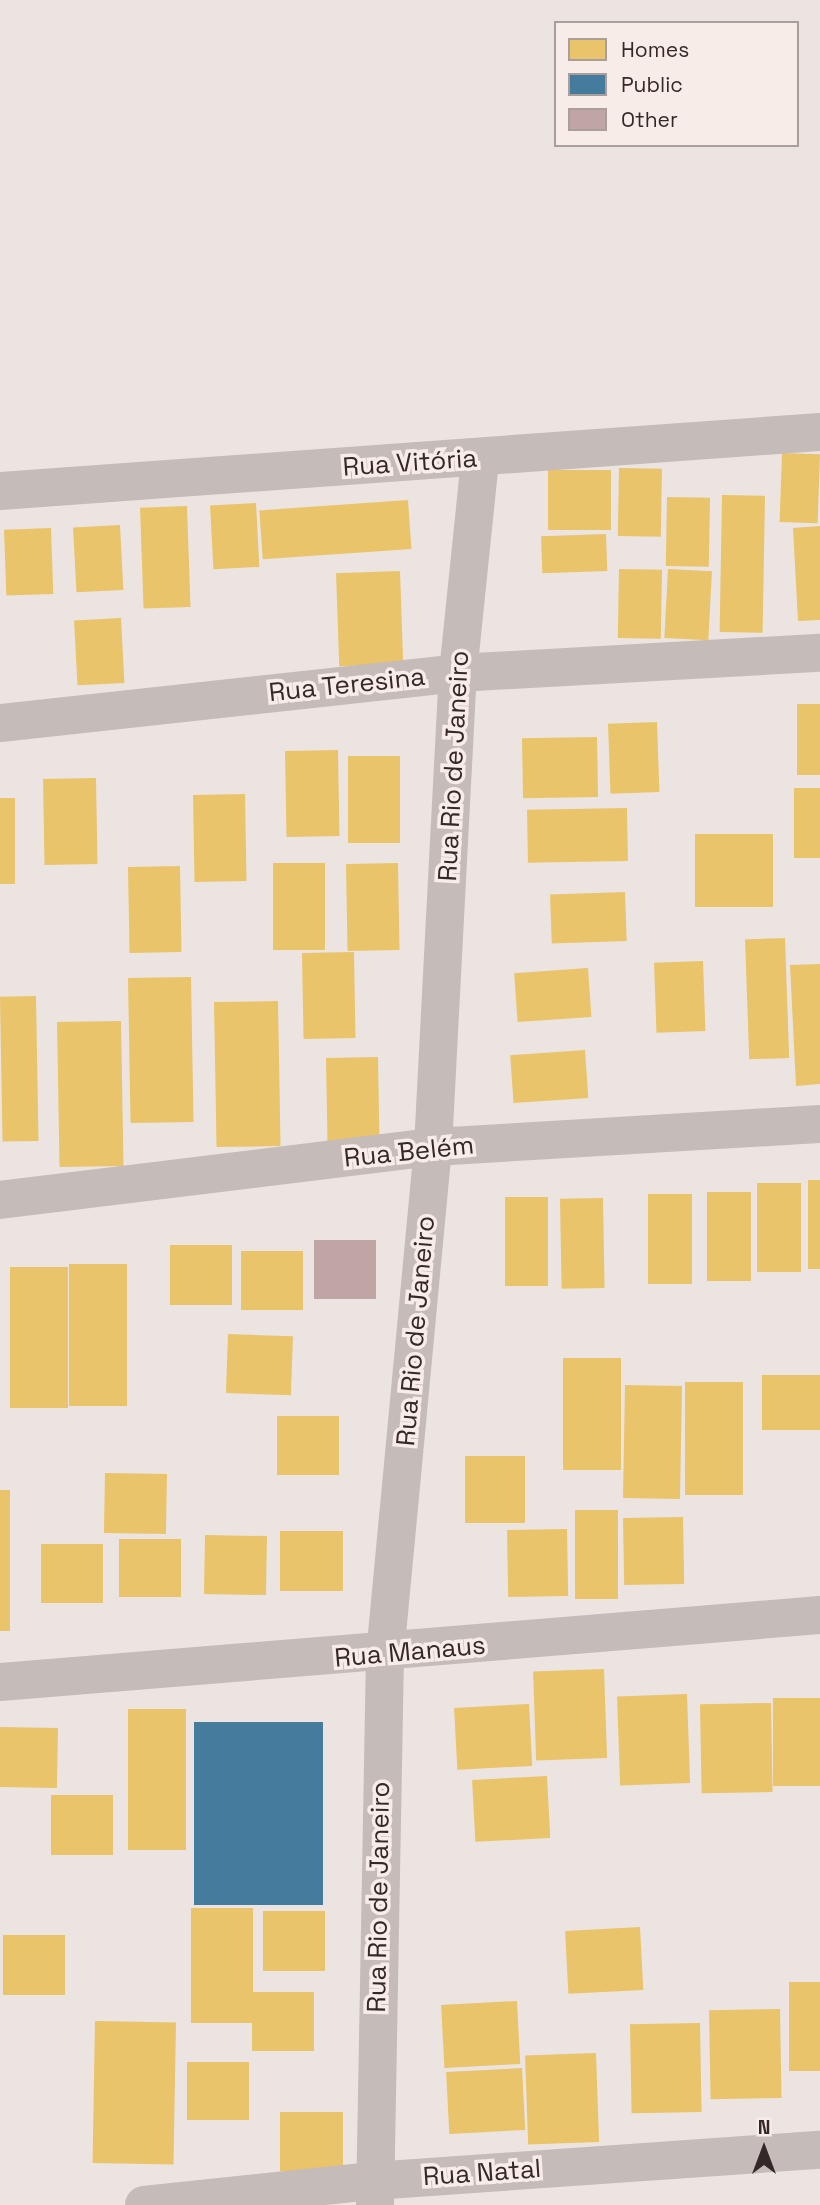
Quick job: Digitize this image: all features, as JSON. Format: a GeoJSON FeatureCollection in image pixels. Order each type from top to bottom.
{"type":"FeatureCollection","features":[{"type":"Feature","properties":{"kind":"street","name":"Rua Vitória"},"geometry":{"type":"LineString","coordinates":[[0,491],[480,459],[820,432]]}},
{"type":"Feature","properties":{"kind":"street","name":"Rua Rio de Janeiro"},"geometry":{"type":"LineString","coordinates":[[374,2193],[385,1655],[433,1147],[458,673],[480,459]]}},
{"type":"Feature","properties":{"kind":"street","name":"Rua Teresina"},"geometry":{"type":"LineString","coordinates":[[0,723],[458,673],[820,653]]}},
{"type":"Feature","properties":{"kind":"street","name":"Rua Belém"},"geometry":{"type":"LineString","coordinates":[[0,1199],[433,1147],[820,1124]]}},
{"type":"Feature","properties":{"kind":"street","name":"Rua Manaus"},"geometry":{"type":"LineString","coordinates":[[0,1682],[385,1655],[820,1615]]}},
{"type":"Feature","properties":{"kind":"street","name":"Rua Natal"},"geometry":{"type":"LineString","coordinates":[[144,2205],[374,2193],[820,2150]]}},
{"type":"Feature","properties":{"kind":"building: Homes"},"geometry":{"type":"Polygon","coordinates":[[[782,453],[820,454],[818,523],[780,522],[782,453]]]}},
{"type":"Feature","properties":{"kind":"building: Homes"},"geometry":{"type":"Polygon","coordinates":[[[619,468],[662,469],[661,537],[618,536],[619,468]]]}},
{"type":"Feature","properties":{"kind":"building: Homes"},"geometry":{"type":"Polygon","coordinates":[[[548,470],[611,470],[611,530],[548,530],[548,470]]]}},
{"type":"Feature","properties":{"kind":"building: Homes"},"geometry":{"type":"Polygon","coordinates":[[[722,495],[765,496],[763,633],[720,632],[722,495]]]}},
{"type":"Feature","properties":{"kind":"building: Homes"},"geometry":{"type":"Polygon","coordinates":[[[667,497],[710,498],[709,567],[666,566],[667,497]]]}},
{"type":"Feature","properties":{"kind":"building: Homes"},"geometry":{"type":"Polygon","coordinates":[[[408,500],[411,549],[263,559],[259,510],[408,500]]]}},
{"type":"Feature","properties":{"kind":"building: Homes"},"geometry":{"type":"Polygon","coordinates":[[[256,503],[259,567],[213,569],[210,505],[256,503]]]}},
{"type":"Feature","properties":{"kind":"building: Homes"},"geometry":{"type":"Polygon","coordinates":[[[187,506],[191,607],[144,609],[140,508],[187,506]]]}},
{"type":"Feature","properties":{"kind":"building: Homes"},"geometry":{"type":"Polygon","coordinates":[[[120,525],[123,590],[76,592],[73,527],[120,525]]]}},
{"type":"Feature","properties":{"kind":"building: Homes"},"geometry":{"type":"Polygon","coordinates":[[[820,526],[820,620],[798,621],[793,528],[820,526]]]}},
{"type":"Feature","properties":{"kind":"building: Homes"},"geometry":{"type":"Polygon","coordinates":[[[51,528],[53,594],[6,596],[4,530],[51,528]]]}},
{"type":"Feature","properties":{"kind":"building: Homes"},"geometry":{"type":"Polygon","coordinates":[[[606,534],[607,571],[542,573],[541,536],[606,534]]]}},
{"type":"Feature","properties":{"kind":"building: Homes"},"geometry":{"type":"Polygon","coordinates":[[[619,569],[662,570],[661,639],[618,638],[619,569]]]}},
{"type":"Feature","properties":{"kind":"building: Homes"},"geometry":{"type":"Polygon","coordinates":[[[668,569],[712,571],[708,640],[664,638],[668,569]]]}},
{"type":"Feature","properties":{"kind":"building: Homes"},"geometry":{"type":"Polygon","coordinates":[[[400,571],[403,664],[339,666],[336,573],[400,571]]]}},
{"type":"Feature","properties":{"kind":"building: Homes"},"geometry":{"type":"Polygon","coordinates":[[[121,618],[124,683],[77,685],[74,620],[121,618]]]}},
{"type":"Feature","properties":{"kind":"building: Homes"},"geometry":{"type":"Polygon","coordinates":[[[797,704],[820,704],[820,775],[797,775],[797,704]]]}},
{"type":"Feature","properties":{"kind":"building: Homes"},"geometry":{"type":"Polygon","coordinates":[[[657,722],[659,792],[610,794],[608,724],[657,722]]]}},
{"type":"Feature","properties":{"kind":"building: Homes"},"geometry":{"type":"Polygon","coordinates":[[[597,737],[598,797],[523,798],[522,738],[597,737]]]}},
{"type":"Feature","properties":{"kind":"building: Homes"},"geometry":{"type":"Polygon","coordinates":[[[338,750],[340,836],[287,837],[285,751],[338,750]]]}},
{"type":"Feature","properties":{"kind":"building: Homes"},"geometry":{"type":"Polygon","coordinates":[[[348,756],[400,756],[400,843],[348,843],[348,756]]]}},
{"type":"Feature","properties":{"kind":"building: Homes"},"geometry":{"type":"Polygon","coordinates":[[[96,778],[98,864],[45,865],[43,779],[96,778]]]}},
{"type":"Feature","properties":{"kind":"building: Homes"},"geometry":{"type":"Polygon","coordinates":[[[794,788],[820,788],[820,858],[794,858],[794,788]]]}},
{"type":"Feature","properties":{"kind":"building: Homes"},"geometry":{"type":"Polygon","coordinates":[[[245,794],[247,881],[195,882],[193,795],[245,794]]]}},
{"type":"Feature","properties":{"kind":"building: Homes"},"geometry":{"type":"Polygon","coordinates":[[[0,798],[15,798],[15,884],[0,884],[0,798]]]}},
{"type":"Feature","properties":{"kind":"building: Homes"},"geometry":{"type":"Polygon","coordinates":[[[627,808],[628,861],[528,863],[527,810],[627,808]]]}},
{"type":"Feature","properties":{"kind":"building: Homes"},"geometry":{"type":"Polygon","coordinates":[[[695,834],[773,834],[773,907],[695,907],[695,834]]]}},
{"type":"Feature","properties":{"kind":"building: Homes"},"geometry":{"type":"Polygon","coordinates":[[[273,863],[325,863],[325,950],[273,950],[273,863]]]}},
{"type":"Feature","properties":{"kind":"building: Homes"},"geometry":{"type":"Polygon","coordinates":[[[398,863],[400,950],[348,951],[346,864],[398,863]]]}},
{"type":"Feature","properties":{"kind":"building: Homes"},"geometry":{"type":"Polygon","coordinates":[[[180,866],[182,952],[130,953],[128,867],[180,866]]]}},
{"type":"Feature","properties":{"kind":"building: Homes"},"geometry":{"type":"Polygon","coordinates":[[[625,892],[627,941],[552,944],[550,895],[625,892]]]}},
{"type":"Feature","properties":{"kind":"building: Homes"},"geometry":{"type":"Polygon","coordinates":[[[785,938],[789,1058],[749,1059],[745,939],[785,938]]]}},
{"type":"Feature","properties":{"kind":"building: Homes"},"geometry":{"type":"Polygon","coordinates":[[[354,952],[356,1038],[304,1039],[302,953],[354,952]]]}},
{"type":"Feature","properties":{"kind":"building: Homes"},"geometry":{"type":"Polygon","coordinates":[[[703,961],[705,1031],[656,1033],[654,963],[703,961]]]}},
{"type":"Feature","properties":{"kind":"building: Homes"},"geometry":{"type":"Polygon","coordinates":[[[820,964],[820,1084],[796,1086],[790,965],[820,964]]]}},
{"type":"Feature","properties":{"kind":"building: Homes"},"geometry":{"type":"Polygon","coordinates":[[[588,968],[591,1017],[518,1022],[514,973],[588,968]]]}},
{"type":"Feature","properties":{"kind":"building: Homes"},"geometry":{"type":"Polygon","coordinates":[[[191,977],[194,1122],[131,1123],[128,978],[191,977]]]}},
{"type":"Feature","properties":{"kind":"building: Homes"},"geometry":{"type":"Polygon","coordinates":[[[36,996],[39,1141],[3,1142],[0,997],[36,996]]]}},
{"type":"Feature","properties":{"kind":"building: Homes"},"geometry":{"type":"Polygon","coordinates":[[[278,1001],[281,1146],[217,1147],[214,1002],[278,1001]]]}},
{"type":"Feature","properties":{"kind":"building: Homes"},"geometry":{"type":"Polygon","coordinates":[[[121,1021],[124,1166],[60,1167],[57,1022],[121,1021]]]}},
{"type":"Feature","properties":{"kind":"building: Homes"},"geometry":{"type":"Polygon","coordinates":[[[585,1050],[588,1098],[514,1103],[510,1055],[585,1050]]]}},
{"type":"Feature","properties":{"kind":"building: Homes"},"geometry":{"type":"Polygon","coordinates":[[[378,1057],[380,1143],[328,1144],[326,1058],[378,1057]]]}},
{"type":"Feature","properties":{"kind":"building: Homes"},"geometry":{"type":"Polygon","coordinates":[[[808,1180],[820,1180],[820,1269],[808,1269],[808,1180]]]}},
{"type":"Feature","properties":{"kind":"building: Homes"},"geometry":{"type":"Polygon","coordinates":[[[757,1183],[801,1183],[801,1272],[757,1272],[757,1183]]]}},
{"type":"Feature","properties":{"kind":"building: Homes"},"geometry":{"type":"Polygon","coordinates":[[[707,1192],[751,1192],[751,1281],[707,1281],[707,1192]]]}},
{"type":"Feature","properties":{"kind":"building: Homes"},"geometry":{"type":"Polygon","coordinates":[[[648,1194],[692,1194],[692,1284],[648,1284],[648,1194]]]}},
{"type":"Feature","properties":{"kind":"building: Homes"},"geometry":{"type":"Polygon","coordinates":[[[505,1197],[548,1197],[548,1286],[505,1286],[505,1197]]]}},
{"type":"Feature","properties":{"kind":"building: Homes"},"geometry":{"type":"Polygon","coordinates":[[[603,1198],[605,1288],[562,1289],[560,1199],[603,1198]]]}},
{"type":"Feature","properties":{"kind":"building: Homes"},"geometry":{"type":"Polygon","coordinates":[[[170,1245],[232,1245],[232,1305],[170,1305],[170,1245]]]}},
{"type":"Feature","properties":{"kind":"building: Homes"},"geometry":{"type":"Polygon","coordinates":[[[241,1251],[303,1251],[303,1310],[241,1310],[241,1251]]]}},
{"type":"Feature","properties":{"kind":"building: Homes"},"geometry":{"type":"Polygon","coordinates":[[[69,1264],[127,1264],[127,1406],[69,1406],[69,1264]]]}},
{"type":"Feature","properties":{"kind":"building: Homes"},"geometry":{"type":"Polygon","coordinates":[[[10,1267],[68,1267],[68,1408],[10,1408],[10,1267]]]}},
{"type":"Feature","properties":{"kind":"building: Homes"},"geometry":{"type":"Polygon","coordinates":[[[228,1334],[293,1336],[291,1395],[226,1393],[228,1334]]]}},
{"type":"Feature","properties":{"kind":"building: Homes"},"geometry":{"type":"Polygon","coordinates":[[[563,1358],[621,1358],[621,1470],[563,1470],[563,1358]]]}},
{"type":"Feature","properties":{"kind":"building: Homes"},"geometry":{"type":"Polygon","coordinates":[[[762,1375],[820,1375],[820,1430],[762,1430],[762,1375]]]}},
{"type":"Feature","properties":{"kind":"building: Homes"},"geometry":{"type":"Polygon","coordinates":[[[685,1382],[743,1382],[743,1495],[685,1495],[685,1382]]]}},
{"type":"Feature","properties":{"kind":"building: Homes"},"geometry":{"type":"Polygon","coordinates":[[[625,1385],[682,1386],[680,1499],[623,1498],[625,1385]]]}},
{"type":"Feature","properties":{"kind":"building: Homes"},"geometry":{"type":"Polygon","coordinates":[[[277,1416],[339,1416],[339,1475],[277,1475],[277,1416]]]}},
{"type":"Feature","properties":{"kind":"building: Homes"},"geometry":{"type":"Polygon","coordinates":[[[465,1456],[525,1456],[525,1523],[465,1523],[465,1456]]]}},
{"type":"Feature","properties":{"kind":"building: Homes"},"geometry":{"type":"Polygon","coordinates":[[[105,1473],[167,1474],[166,1534],[104,1533],[105,1473]]]}},
{"type":"Feature","properties":{"kind":"building: Homes"},"geometry":{"type":"Polygon","coordinates":[[[0,1490],[10,1490],[10,1631],[0,1631],[0,1490]]]}},
{"type":"Feature","properties":{"kind":"building: Homes"},"geometry":{"type":"Polygon","coordinates":[[[575,1510],[618,1510],[618,1599],[575,1599],[575,1510]]]}},
{"type":"Feature","properties":{"kind":"building: Homes"},"geometry":{"type":"Polygon","coordinates":[[[683,1517],[684,1584],[624,1585],[623,1518],[683,1517]]]}},
{"type":"Feature","properties":{"kind":"building: Homes"},"geometry":{"type":"Polygon","coordinates":[[[567,1529],[568,1596],[508,1597],[507,1530],[567,1529]]]}},
{"type":"Feature","properties":{"kind":"building: Homes"},"geometry":{"type":"Polygon","coordinates":[[[280,1531],[343,1531],[343,1591],[280,1591],[280,1531]]]}},
{"type":"Feature","properties":{"kind":"building: Homes"},"geometry":{"type":"Polygon","coordinates":[[[205,1535],[267,1536],[266,1595],[204,1594],[205,1535]]]}},
{"type":"Feature","properties":{"kind":"building: Homes"},"geometry":{"type":"Polygon","coordinates":[[[119,1539],[181,1539],[181,1597],[119,1597],[119,1539]]]}},
{"type":"Feature","properties":{"kind":"building: Homes"},"geometry":{"type":"Polygon","coordinates":[[[41,1544],[103,1544],[103,1603],[41,1603],[41,1544]]]}},
{"type":"Feature","properties":{"kind":"building: Homes"},"geometry":{"type":"Polygon","coordinates":[[[604,1669],[607,1758],[536,1760],[533,1671],[604,1669]]]}},
{"type":"Feature","properties":{"kind":"building: Homes"},"geometry":{"type":"Polygon","coordinates":[[[687,1694],[690,1783],[620,1785],[617,1696],[687,1694]]]}},
{"type":"Feature","properties":{"kind":"building: Homes"},"geometry":{"type":"Polygon","coordinates":[[[773,1698],[820,1698],[820,1786],[773,1786],[773,1698]]]}},
{"type":"Feature","properties":{"kind":"building: Homes"},"geometry":{"type":"Polygon","coordinates":[[[771,1703],[773,1792],[702,1793],[700,1704],[771,1703]]]}},
{"type":"Feature","properties":{"kind":"building: Homes"},"geometry":{"type":"Polygon","coordinates":[[[529,1704],[532,1766],[457,1770],[454,1708],[529,1704]]]}},
{"type":"Feature","properties":{"kind":"building: Homes"},"geometry":{"type":"Polygon","coordinates":[[[128,1709],[186,1709],[186,1850],[128,1850],[128,1709]]]}},
{"type":"Feature","properties":{"kind":"building: Homes"},"geometry":{"type":"Polygon","coordinates":[[[0,1727],[58,1728],[57,1788],[0,1787],[0,1727]]]}},
{"type":"Feature","properties":{"kind":"building: Homes"},"geometry":{"type":"Polygon","coordinates":[[[547,1776],[550,1838],[475,1842],[472,1780],[547,1776]]]}},
{"type":"Feature","properties":{"kind":"building: Homes"},"geometry":{"type":"Polygon","coordinates":[[[51,1795],[113,1795],[113,1855],[51,1855],[51,1795]]]}},
{"type":"Feature","properties":{"kind":"building: Homes"},"geometry":{"type":"Polygon","coordinates":[[[191,1908],[253,1908],[253,2023],[191,2023],[191,1908]]]}},
{"type":"Feature","properties":{"kind":"building: Homes"},"geometry":{"type":"Polygon","coordinates":[[[263,1911],[325,1911],[325,1971],[263,1971],[263,1911]]]}},
{"type":"Feature","properties":{"kind":"building: Homes"},"geometry":{"type":"Polygon","coordinates":[[[640,1927],[643,1990],[568,1994],[565,1931],[640,1927]]]}},
{"type":"Feature","properties":{"kind":"building: Homes"},"geometry":{"type":"Polygon","coordinates":[[[3,1935],[65,1935],[65,1995],[3,1995],[3,1935]]]}},
{"type":"Feature","properties":{"kind":"building: Homes"},"geometry":{"type":"Polygon","coordinates":[[[789,1982],[820,1982],[820,2071],[789,2071],[789,1982]]]}},
{"type":"Feature","properties":{"kind":"building: Homes"},"geometry":{"type":"Polygon","coordinates":[[[252,1992],[314,1992],[314,2051],[252,2051],[252,1992]]]}},
{"type":"Feature","properties":{"kind":"building: Homes"},"geometry":{"type":"Polygon","coordinates":[[[517,2001],[520,2064],[444,2068],[441,2005],[517,2001]]]}},
{"type":"Feature","properties":{"kind":"building: Homes"},"geometry":{"type":"Polygon","coordinates":[[[780,2009],[782,2098],[711,2099],[709,2010],[780,2009]]]}},
{"type":"Feature","properties":{"kind":"building: Homes"},"geometry":{"type":"Polygon","coordinates":[[[95,2021],[176,2022],[174,2164],[93,2163],[95,2021]]]}},
{"type":"Feature","properties":{"kind":"building: Homes"},"geometry":{"type":"Polygon","coordinates":[[[700,2023],[702,2112],[632,2113],[630,2024],[700,2023]]]}},
{"type":"Feature","properties":{"kind":"building: Homes"},"geometry":{"type":"Polygon","coordinates":[[[596,2053],[599,2142],[528,2144],[525,2055],[596,2053]]]}},
{"type":"Feature","properties":{"kind":"building: Homes"},"geometry":{"type":"Polygon","coordinates":[[[187,2062],[249,2062],[249,2120],[187,2120],[187,2062]]]}},
{"type":"Feature","properties":{"kind":"building: Homes"},"geometry":{"type":"Polygon","coordinates":[[[522,2068],[525,2130],[449,2134],[446,2072],[522,2068]]]}},
{"type":"Feature","properties":{"kind":"building: Homes"},"geometry":{"type":"Polygon","coordinates":[[[280,2112],[343,2112],[343,2171],[280,2171],[280,2112]]]}},
{"type":"Feature","properties":{"kind":"building: Public"},"geometry":{"type":"Polygon","coordinates":[[[194,1722],[323,1722],[323,1905],[194,1905],[194,1722]]]}},
{"type":"Feature","properties":{"kind":"building: Other"},"geometry":{"type":"Polygon","coordinates":[[[314,1240],[376,1240],[376,1299],[314,1299],[314,1240]]]}}]}
